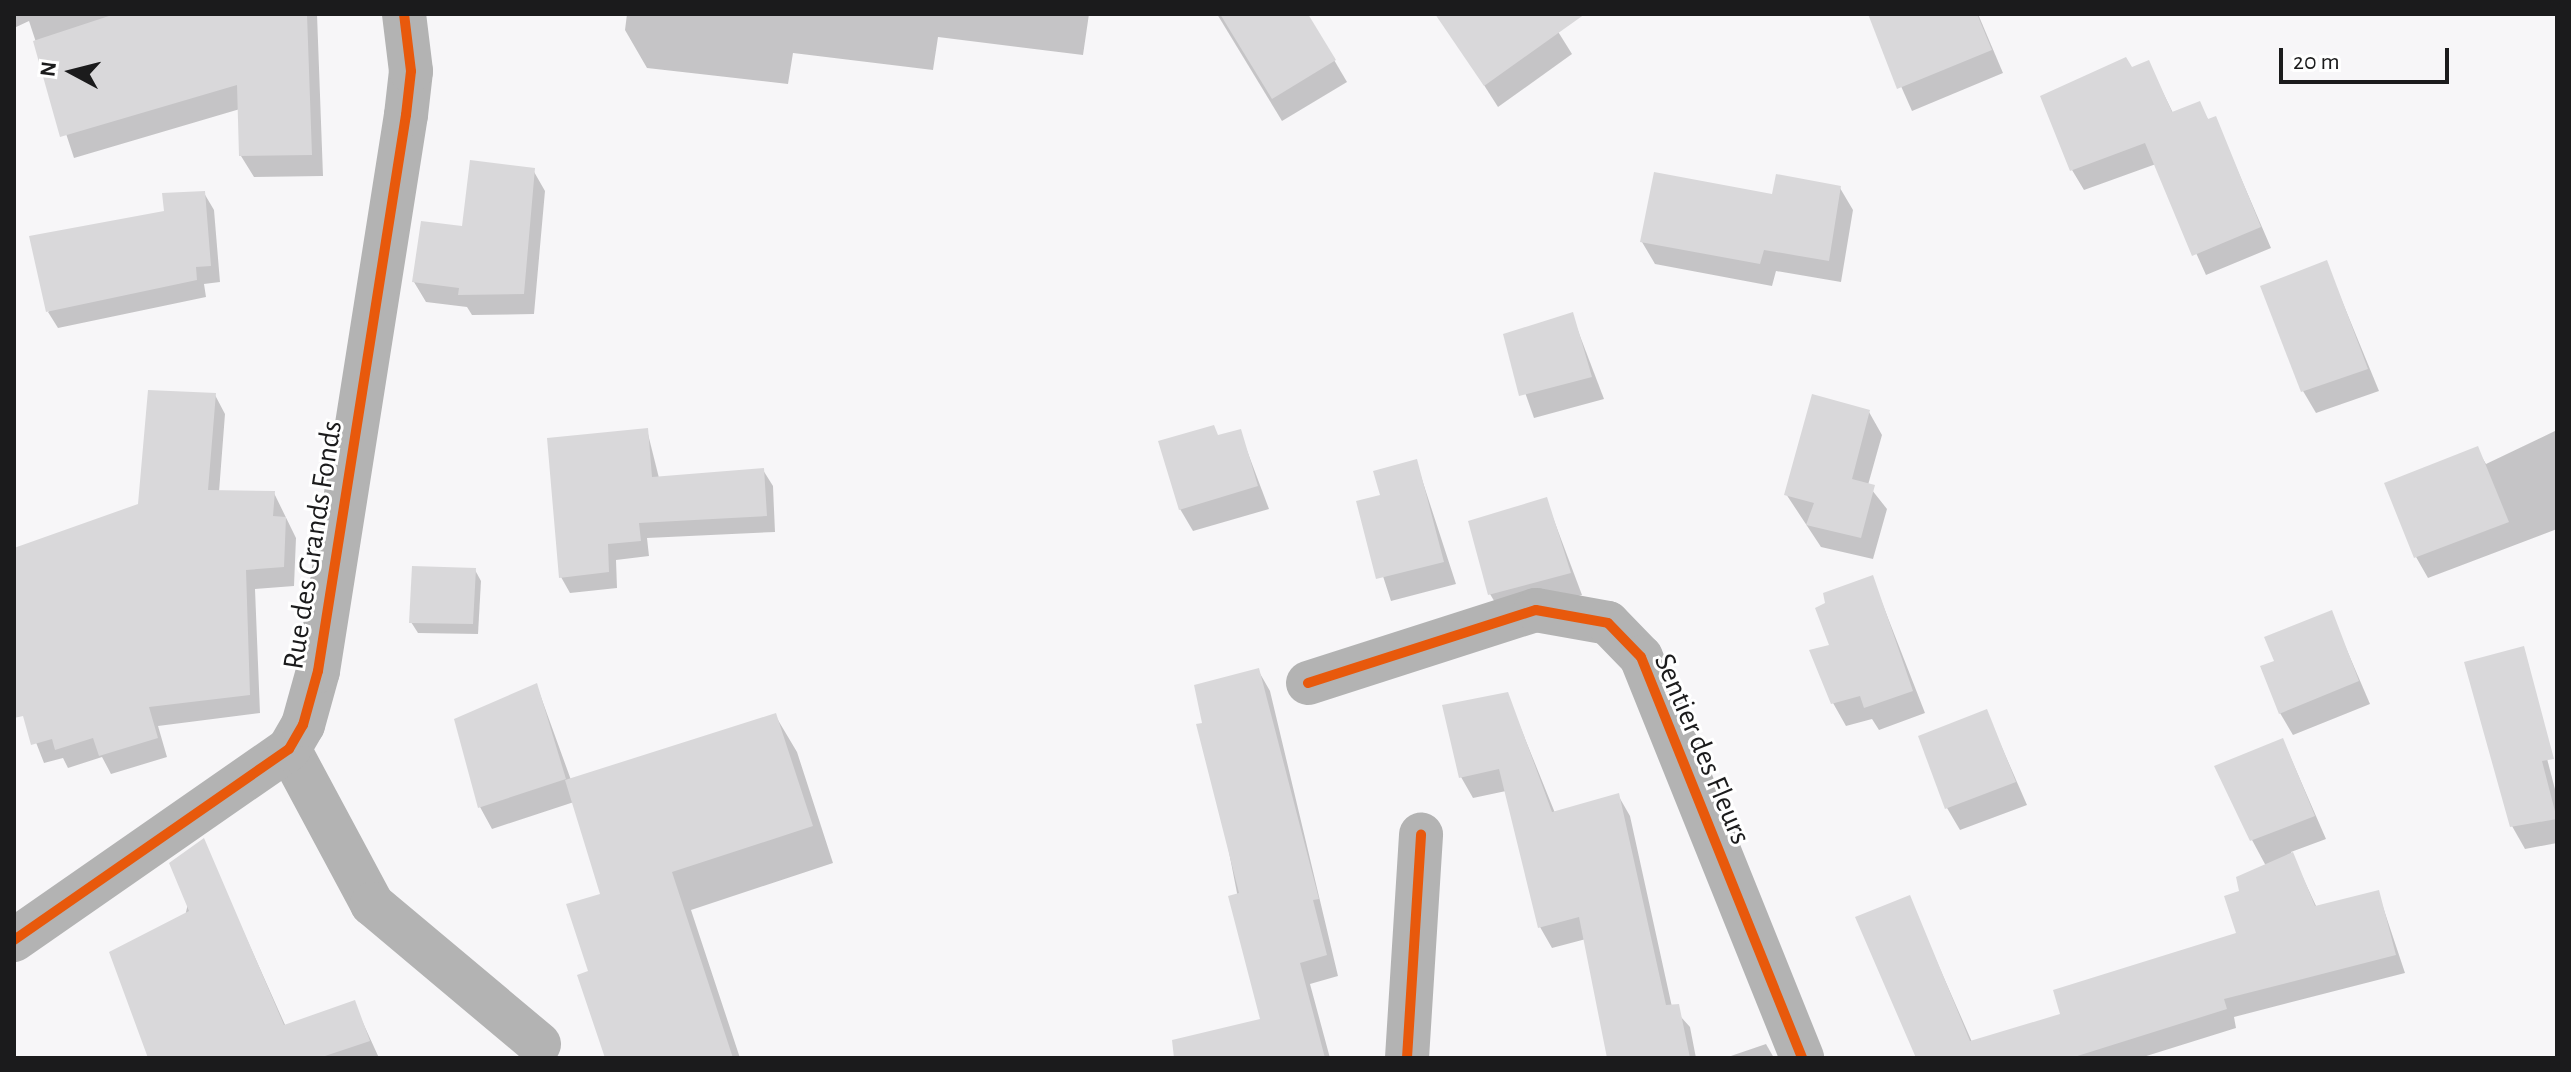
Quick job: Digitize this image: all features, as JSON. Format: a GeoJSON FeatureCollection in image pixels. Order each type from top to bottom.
{"type":"FeatureCollection","features":[{"type":"Feature","properties":{"kind":"street","name":"Rue des Grands Fonds"},"geometry":{"type":"LineString","coordinates":[[289,749],[318,671],[396,177],[411,71],[404,14]]}},
{"type":"Feature","properties":{"kind":"street","name":"Sentier des Fleurs"},"geometry":{"type":"LineString","coordinates":[[1308,683],[1536,610],[1608,623],[1641,657],[1802,1058]]}},
{"type":"Feature","properties":{"kind":"street"},"geometry":{"type":"LineString","coordinates":[[14,940],[289,749],[372,904],[539,1044]]}},
{"type":"Feature","properties":{"kind":"street"},"geometry":{"type":"LineString","coordinates":[[1407,1058],[1421,834]]}},
{"type":"Feature","properties":{"kind":"building"},"geometry":{"type":"Polygon","coordinates":[[[115,14],[307,14],[312,155],[239,156],[237,85],[60,137],[33,41],[115,14]]]}},
{"type":"Feature","properties":{"kind":"building"},"geometry":{"type":"Polygon","coordinates":[[[1220,14],[1308,14],[1336,60],[1272,99],[1220,14]]]}},
{"type":"Feature","properties":{"kind":"building"},"geometry":{"type":"Polygon","coordinates":[[[1435,14],[1585,14],[1484,86],[1435,14]]]}},
{"type":"Feature","properties":{"kind":"building"},"geometry":{"type":"Polygon","coordinates":[[[1868,14],[1977,14],[1992,50],[1897,89],[1868,14]]]}},
{"type":"Feature","properties":{"kind":"building"},"geometry":{"type":"Polygon","coordinates":[[[2126,57],[2132,67],[2149,60],[2172,112],[2200,101],[2208,119],[2216,116],[2261,227],[2192,256],[2145,143],[2070,171],[2040,96],[2126,57]]]}},
{"type":"Feature","properties":{"kind":"building"},"geometry":{"type":"Polygon","coordinates":[[[470,160],[535,168],[524,294],[458,295],[459,288],[412,282],[421,221],[462,226],[470,160]]]}},
{"type":"Feature","properties":{"kind":"building"},"geometry":{"type":"Polygon","coordinates":[[[1654,172],[1772,194],[1776,174],[1841,186],[1829,261],[1764,250],[1760,264],[1640,242],[1654,172]]]}},
{"type":"Feature","properties":{"kind":"building"},"geometry":{"type":"Polygon","coordinates":[[[205,191],[211,266],[196,267],[197,280],[46,312],[29,236],[164,211],[162,193],[205,191]]]}},
{"type":"Feature","properties":{"kind":"building"},"geometry":{"type":"Polygon","coordinates":[[[2327,260],[2368,369],[2301,392],[2260,286],[2327,260]]]}},
{"type":"Feature","properties":{"kind":"building"},"geometry":{"type":"Polygon","coordinates":[[[1573,312],[1592,377],[1519,396],[1503,334],[1573,312]]]}},
{"type":"Feature","properties":{"kind":"building"},"geometry":{"type":"Polygon","coordinates":[[[148,390],[216,393],[208,490],[275,491],[273,516],[286,517],[284,567],[246,570],[250,695],[149,707],[158,738],[99,756],[93,738],[55,750],[52,739],[31,745],[23,716],[14,718],[14,548],[138,504],[148,390]]]}},
{"type":"Feature","properties":{"kind":"building"},"geometry":{"type":"Polygon","coordinates":[[[1812,394],[1870,410],[1852,479],[1875,485],[1861,538],[1806,525],[1814,503],[1784,495],[1812,394]]]}},
{"type":"Feature","properties":{"kind":"building"},"geometry":{"type":"Polygon","coordinates":[[[1214,425],[1218,435],[1241,429],[1258,486],[1179,510],[1158,441],[1214,425]]]}},
{"type":"Feature","properties":{"kind":"building"},"geometry":{"type":"Polygon","coordinates":[[[648,428],[652,477],[764,468],[767,516],[639,523],[641,541],[608,544],[609,572],[559,578],[547,438],[648,428]]]}},
{"type":"Feature","properties":{"kind":"building"},"geometry":{"type":"Polygon","coordinates":[[[2478,446],[2509,522],[2414,558],[2384,483],[2478,446]]]}},
{"type":"Feature","properties":{"kind":"building"},"geometry":{"type":"Polygon","coordinates":[[[1417,459],[1444,562],[1376,579],[1356,501],[1380,495],[1373,471],[1417,459]]]}},
{"type":"Feature","properties":{"kind":"building"},"geometry":{"type":"Polygon","coordinates":[[[1547,497],[1571,573],[1488,595],[1468,521],[1547,497]]]}},
{"type":"Feature","properties":{"kind":"building"},"geometry":{"type":"Polygon","coordinates":[[[412,566],[476,568],[473,624],[409,623],[412,566]]]}},
{"type":"Feature","properties":{"kind":"building"},"geometry":{"type":"Polygon","coordinates":[[[1873,575],[1913,691],[1864,708],[1860,696],[1831,704],[1809,650],[1829,645],[1815,608],[1825,603],[1823,593],[1873,575]]]}},
{"type":"Feature","properties":{"kind":"building"},"geometry":{"type":"Polygon","coordinates":[[[2332,610],[2359,681],[2279,714],[2260,666],[2274,661],[2264,637],[2332,610]]]}},
{"type":"Feature","properties":{"kind":"building"},"geometry":{"type":"Polygon","coordinates":[[[2524,646],[2554,759],[2542,761],[2557,819],[2510,827],[2464,662],[2524,646]]]}},
{"type":"Feature","properties":{"kind":"building"},"geometry":{"type":"Polygon","coordinates":[[[1259,668],[1319,899],[1313,900],[1327,955],[1300,963],[1325,1058],[1174,1058],[1172,1040],[1260,1019],[1228,896],[1239,893],[1196,724],[1202,723],[1194,685],[1259,668]]]}},
{"type":"Feature","properties":{"kind":"building"},"geometry":{"type":"Polygon","coordinates":[[[537,683],[566,779],[478,808],[454,719],[537,683]]]}},
{"type":"Feature","properties":{"kind":"building"},"geometry":{"type":"Polygon","coordinates":[[[1508,692],[1552,812],[1619,793],[1666,1005],[1679,1004],[1690,1058],[1607,1058],[1579,917],[1538,928],[1499,769],[1459,778],[1442,705],[1508,692]]]}},
{"type":"Feature","properties":{"kind":"building"},"geometry":{"type":"Polygon","coordinates":[[[1987,709],[2016,782],[1945,809],[1918,736],[1987,709]]]}},
{"type":"Feature","properties":{"kind":"building"},"geometry":{"type":"Polygon","coordinates":[[[776,713],[813,826],[672,872],[733,1058],[605,1058],[577,975],[588,971],[566,904],[600,894],[565,780],[776,713]]]}},
{"type":"Feature","properties":{"kind":"building"},"geometry":{"type":"Polygon","coordinates":[[[2283,738],[2315,816],[2250,841],[2214,766],[2283,738]]]}},
{"type":"Feature","properties":{"kind":"building"},"geometry":{"type":"Polygon","coordinates":[[[204,838],[284,1025],[355,1000],[370,1041],[319,1058],[148,1058],[109,952],[189,911],[169,863],[204,838]]]}},
{"type":"Feature","properties":{"kind":"building"},"geometry":{"type":"Polygon","coordinates":[[[2293,852],[2315,906],[2379,890],[2396,955],[2224,999],[2227,1009],[2071,1058],[1916,1058],[1855,917],[1910,895],[1970,1041],[2060,1014],[2053,990],[2236,933],[2224,896],[2239,891],[2236,877],[2293,852]]]}},
{"type":"Feature","properties":{"kind":"cycle path"},"geometry":{"type":"LineString","coordinates":[[14,940],[289,749],[303,725],[318,671],[406,115],[411,71],[404,14]]}},
{"type":"Feature","properties":{"kind":"cycle path"},"geometry":{"type":"LineString","coordinates":[[1308,683],[1536,610],[1608,623],[1641,657],[1802,1058]]}},
{"type":"Feature","properties":{"kind":"cycle path"},"geometry":{"type":"LineString","coordinates":[[1407,1058],[1421,834]]}}]}
